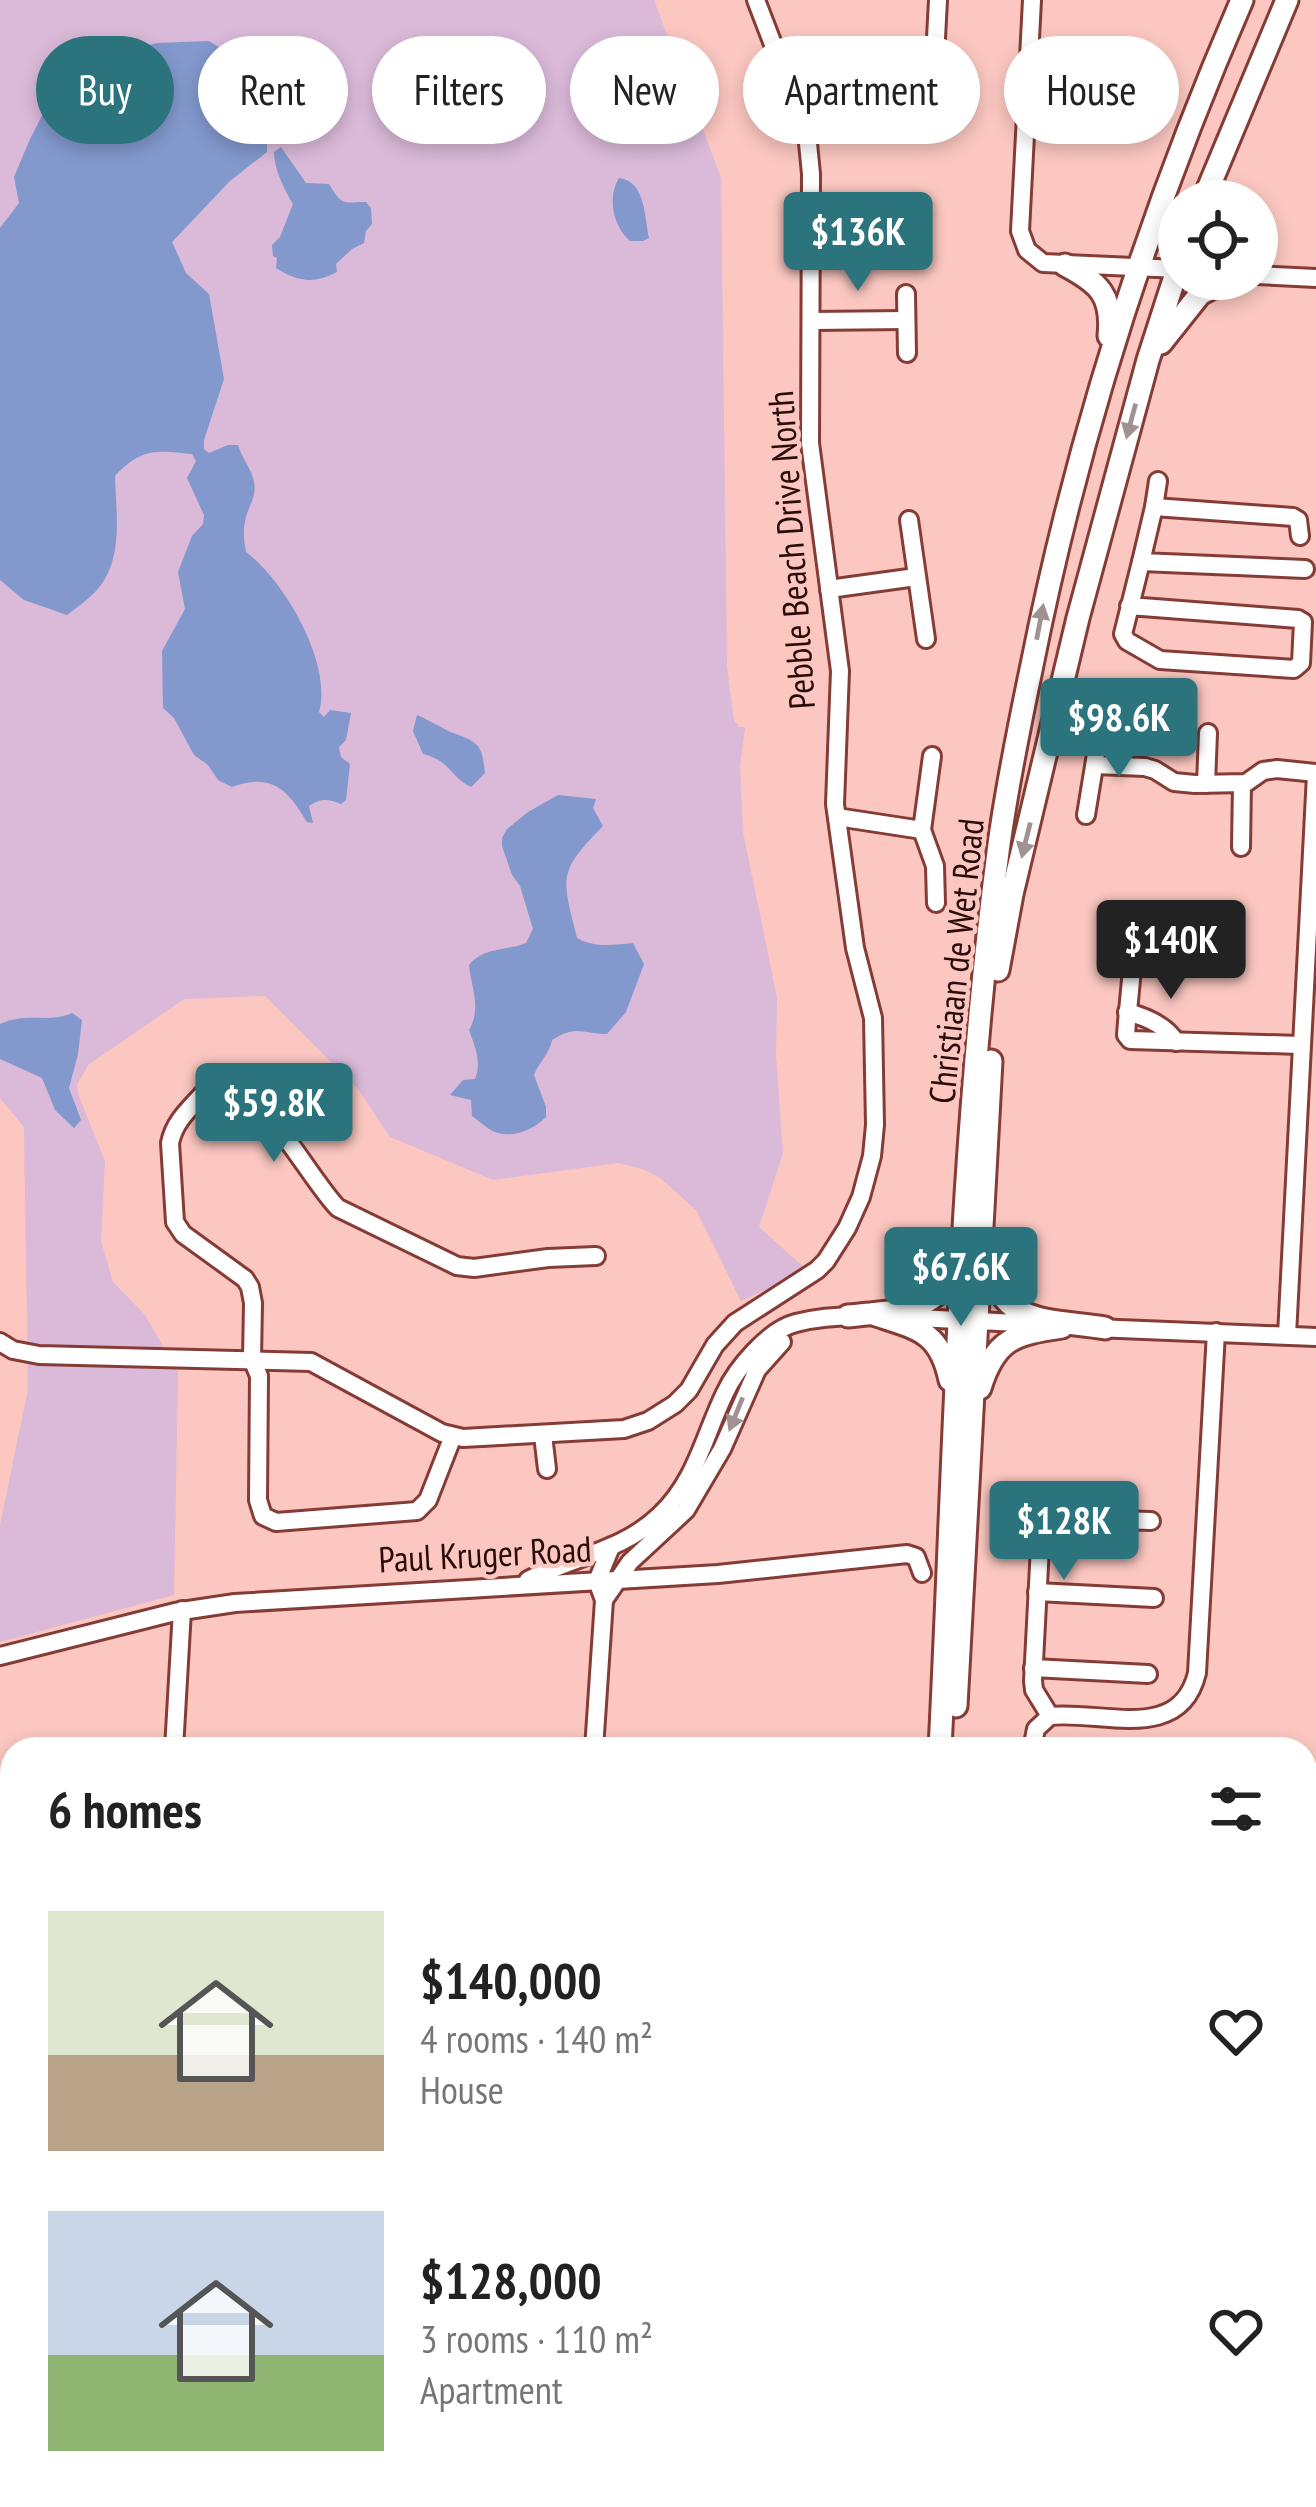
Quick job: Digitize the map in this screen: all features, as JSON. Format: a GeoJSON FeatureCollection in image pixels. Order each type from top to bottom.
{"type":"FeatureCollection","features":[{"type":"Feature","properties":{"kind":"main road","name":"Christiaan de Wet Road"},"geometry":{"type":"LineString","coordinates":[[969,1320],[963,1259],[987,946],[1004,811],[1047,588],[1136,268],[1187,129],[1242,0]]}},
{"type":"Feature","properties":{"kind":"main road"},"geometry":{"type":"LineString","coordinates":[[1212,180],[1287,0]]}},
{"type":"Feature","properties":{"kind":"main road"},"geometry":{"type":"LineString","coordinates":[[1065,265],[1092,282],[1108,304],[1106,366]]}},
{"type":"Feature","properties":{"kind":"main road","name":"Christiaan de Wet Road"},"geometry":{"type":"LineString","coordinates":[[941,1737],[969,1320],[985,1192],[995,987],[1078,618],[1167,300]]}},
{"type":"Feature","properties":{"kind":"main road"},"geometry":{"type":"LineString","coordinates":[[1148,360],[1195,300]]}},
{"type":"Feature","properties":{"kind":"main road"},"geometry":{"type":"LineString","coordinates":[[985,1192],[991,1266],[1001,1297],[1033,1316],[1105,1328]]}},
{"type":"Feature","properties":{"kind":"main road"},"geometry":{"type":"LineString","coordinates":[[848,1316],[901,1310],[930,1301],[946,1288],[963,1259]]}},
{"type":"Feature","properties":{"kind":"main road"},"geometry":{"type":"LineString","coordinates":[[876,1315],[925,1334],[940,1348],[963,1416]]}},
{"type":"Feature","properties":{"kind":"main road"},"geometry":{"type":"LineString","coordinates":[[963,1416],[1000,1346],[1017,1336],[1069,1326]]}},
{"type":"Feature","properties":{"kind":"main road","name":"Christiaan de Wet Road"},"geometry":{"type":"LineString","coordinates":[[954,1737],[963,1416]]}},
{"type":"Feature","properties":{"kind":"street","name":"Pebble Beach Drive North"},"geometry":{"type":"LineString","coordinates":[[755,0],[769,36]]}},
{"type":"Feature","properties":{"kind":"street"},"geometry":{"type":"LineString","coordinates":[[936,36],[938,0]]}},
{"type":"Feature","properties":{"kind":"street"},"geometry":{"type":"LineString","coordinates":[[1032,0],[1020,230],[1027,250],[1043,263],[1158,267]]}},
{"type":"Feature","properties":{"kind":"street","name":"Pebble Beach Drive North"},"geometry":{"type":"LineString","coordinates":[[452,1436],[485,1439],[623,1429],[660,1415],[689,1390],[735,1323],[818,1270],[847,1228],[868,1174],[875,1125],[871,1006],[855,948],[837,817],[840,671],[810,443],[808,144]]}},
{"type":"Feature","properties":{"kind":"street"},"geometry":{"type":"LineString","coordinates":[[1278,276],[1316,278]]}},
{"type":"Feature","properties":{"kind":"street"},"geometry":{"type":"LineString","coordinates":[[906,294],[907,353]]}},
{"type":"Feature","properties":{"kind":"street"},"geometry":{"type":"LineString","coordinates":[[811,321],[906,320]]}},
{"type":"Feature","properties":{"kind":"street"},"geometry":{"type":"LineString","coordinates":[[1129,606],[1298,619],[1304,628],[1301,664],[1294,669],[1156,659],[1124,638],[1129,606],[1158,481]]}},
{"type":"Feature","properties":{"kind":"street"},"geometry":{"type":"LineString","coordinates":[[1154,508],[1293,517],[1298,520],[1300,536]]}},
{"type":"Feature","properties":{"kind":"street"},"geometry":{"type":"LineString","coordinates":[[909,520],[926,639]]}},
{"type":"Feature","properties":{"kind":"street"},"geometry":{"type":"LineString","coordinates":[[1141,562],[1304,569]]}},
{"type":"Feature","properties":{"kind":"street"},"geometry":{"type":"LineString","coordinates":[[829,590],[916,577]]}},
{"type":"Feature","properties":{"kind":"street"},"geometry":{"type":"LineString","coordinates":[[1206,784],[1208,733]]}},
{"type":"Feature","properties":{"kind":"street"},"geometry":{"type":"LineString","coordinates":[[1086,815],[1099,736]]}},
{"type":"Feature","properties":{"kind":"street"},"geometry":{"type":"LineString","coordinates":[[932,756],[922,830],[935,866],[936,903]]}},
{"type":"Feature","properties":{"kind":"street"},"geometry":{"type":"LineString","coordinates":[[1241,847],[1242,784],[1258,764],[1316,774],[1311,964],[1300,1045],[1287,1335]]}},
{"type":"Feature","properties":{"kind":"street"},"geometry":{"type":"LineString","coordinates":[[1095,765],[1145,767],[1174,782],[1242,784]]}},
{"type":"Feature","properties":{"kind":"street"},"geometry":{"type":"LineString","coordinates":[[837,817],[922,830]]}},
{"type":"Feature","properties":{"kind":"street"},"geometry":{"type":"LineString","coordinates":[[1136,927],[1127,1012],[1130,1040],[1300,1045]]}},
{"type":"Feature","properties":{"kind":"street"},"geometry":{"type":"LineString","coordinates":[[1127,1012],[1149,1019],[1170,1032],[1176,1042]]}},
{"type":"Feature","properties":{"kind":"street"},"geometry":{"type":"LineString","coordinates":[[0,1342],[39,1355],[252,1359],[301,1360],[319,1365],[452,1436],[428,1500],[417,1511],[271,1522],[260,1511],[259,1376],[252,1359],[250,1287],[178,1229],[172,1206],[170,1143],[185,1113],[218,1082],[242,1089],[279,1127],[334,1205],[449,1263],[474,1268],[596,1256]]}},
{"type":"Feature","properties":{"kind":"street"},"geometry":{"type":"LineString","coordinates":[[521,1584],[611,1547],[660,1515],[697,1463],[726,1390],[748,1358],[794,1323],[876,1315],[1316,1337]]}},
{"type":"Feature","properties":{"kind":"street"},"geometry":{"type":"LineString","coordinates":[[604,1600],[630,1562],[686,1510],[722,1449],[757,1370],[774,1348],[806,1323]]}},
{"type":"Feature","properties":{"kind":"street"},"geometry":{"type":"LineString","coordinates":[[1034,1737],[1050,1716],[1154,1718],[1174,1709],[1191,1691],[1197,1673],[1216,1332]]}},
{"type":"Feature","properties":{"kind":"street"},"geometry":{"type":"LineString","coordinates":[[543,1435],[547,1469]]}},
{"type":"Feature","properties":{"kind":"street"},"geometry":{"type":"LineString","coordinates":[[1050,1716],[1034,1690],[1040,1532],[1045,1521],[1151,1521]]}},
{"type":"Feature","properties":{"kind":"street"},"geometry":{"type":"LineString","coordinates":[[659,1538],[666,1566],[675,1576]]}},
{"type":"Feature","properties":{"kind":"street"},"geometry":{"type":"LineString","coordinates":[[595,1737],[604,1600],[597,1581],[611,1547]]}},
{"type":"Feature","properties":{"kind":"street","name":"Paul Kruger Road"},"geometry":{"type":"LineString","coordinates":[[0,1660],[182,1610],[235,1603],[718,1574],[907,1554],[916,1557],[922,1573]]}},
{"type":"Feature","properties":{"kind":"street"},"geometry":{"type":"LineString","coordinates":[[1037,1592],[1154,1598]]}},
{"type":"Feature","properties":{"kind":"street"},"geometry":{"type":"LineString","coordinates":[[175,1737],[182,1610]]}},
{"type":"Feature","properties":{"kind":"street"},"geometry":{"type":"LineString","coordinates":[[1034,1668],[1148,1674]]}},
{"type":"Feature","properties":{"kind":"shaded area"},"geometry":{"type":"Polygon","coordinates":[[[0,0],[654,0],[668,36],[570,36],[570,144],[708,144],[721,178],[727,667],[734,720],[745,727],[740,766],[743,832],[777,998],[783,1153],[759,1227],[807,1270],[741,1301],[696,1210],[659,1177],[618,1163],[493,1180],[390,1137],[358,1089],[265,996],[184,999],[88,1065],[77,1085],[105,1161],[101,1241],[113,1282],[145,1315],[178,1373],[174,1595],[0,1642],[0,1525],[28,1389],[24,1127],[0,1098],[0,0]]]}},
{"type":"Feature","properties":{"kind":"water"},"geometry":{"type":"Polygon","coordinates":[[[198,41],[198,144],[267,144],[267,152],[230,181],[172,242],[186,273],[209,294],[224,379],[204,449],[209,453],[238,445],[255,487],[244,525],[246,552],[275,582],[302,624],[319,671],[319,712],[324,717],[330,710],[351,713],[346,740],[339,747],[341,757],[350,764],[346,800],[309,806],[313,823],[277,787],[258,782],[232,787],[218,780],[194,755],[174,718],[163,708],[162,651],[185,609],[178,572],[192,536],[203,524],[204,515],[187,478],[196,461],[192,454],[150,453],[115,476],[116,535],[111,564],[97,590],[67,615],[24,600],[0,580],[0,228],[19,203],[14,177],[36,127],[36,144],[174,144],[174,42],[198,41]]]}},
{"type":"Feature","properties":{"kind":"water"},"geometry":{"type":"Polygon","coordinates":[[[281,147],[306,183],[329,184],[341,200],[366,202],[371,208],[372,224],[364,243],[336,264],[337,272],[329,276],[306,280],[276,268],[272,245],[293,204],[276,165],[274,152],[281,147]]]}},
{"type":"Feature","properties":{"kind":"water"},"geometry":{"type":"Polygon","coordinates":[[[619,178],[639,193],[649,238],[643,241],[630,241],[616,219],[613,194],[619,178]]]}},
{"type":"Feature","properties":{"kind":"water"},"geometry":{"type":"Polygon","coordinates":[[[417,715],[478,747],[485,773],[471,787],[423,754],[413,731],[417,715]]]}},
{"type":"Feature","properties":{"kind":"water"},"geometry":{"type":"Polygon","coordinates":[[[558,795],[596,799],[593,808],[603,826],[577,855],[567,877],[577,938],[597,945],[633,943],[644,964],[626,1012],[607,1034],[574,1031],[552,1040],[534,1075],[546,1117],[527,1130],[496,1133],[472,1116],[471,1100],[450,1095],[463,1080],[475,1079],[478,1067],[469,1030],[475,1005],[469,965],[488,952],[526,943],[533,929],[502,838],[528,812],[558,795]]]}},
{"type":"Feature","properties":{"kind":"water"},"geometry":{"type":"Polygon","coordinates":[[[72,1013],[82,1020],[69,1088],[81,1120],[74,1128],[55,1110],[42,1078],[0,1059],[0,1024],[72,1013]]]}}]}
